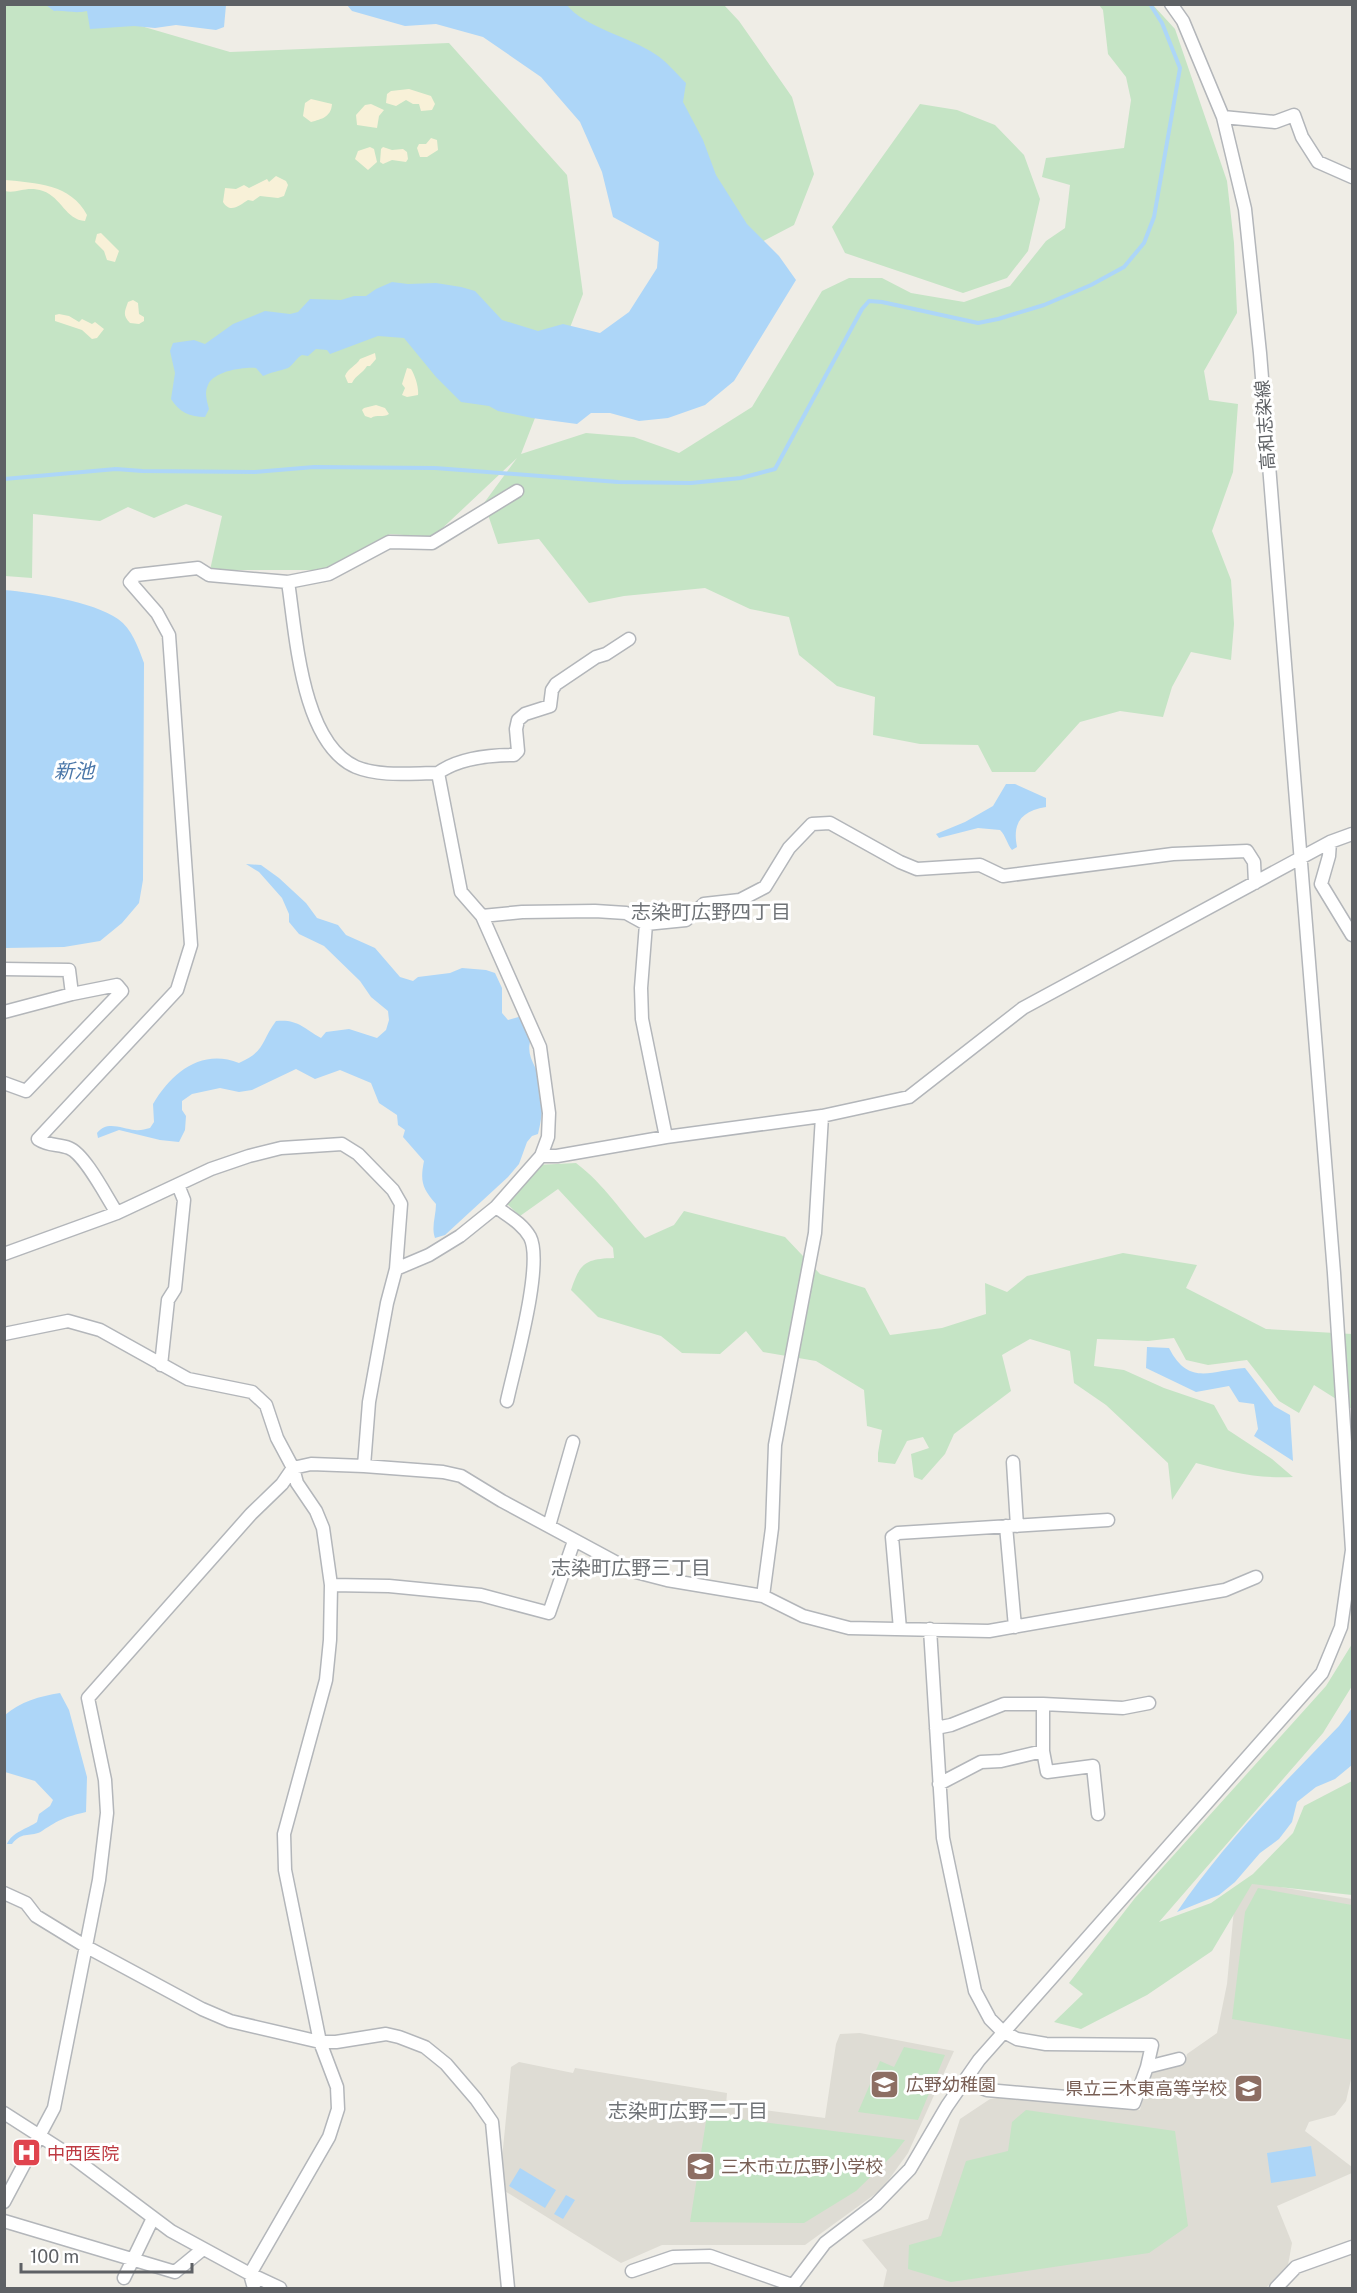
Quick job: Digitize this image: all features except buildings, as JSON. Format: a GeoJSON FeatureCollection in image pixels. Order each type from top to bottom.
{"type":"FeatureCollection","features":[{"type":"Feature","properties":{"kind":"street","name":"高和志染線"},"geometry":{"type":"LineString","coordinates":[[791,2287],[825,2244],[876,2204],[910,2169],[964,2081],[1002,2031],[1322,1673],[1341,1627],[1352,1550],[1334,1273],[1260,353],[1246,220],[1223,117],[1183,21],[1171,4]]}},
{"type":"Feature","properties":{"kind":"street"},"geometry":{"type":"LineString","coordinates":[[1223,117],[1275,122],[1294,115],[1302,137],[1318,162],[1353,177]]}},
{"type":"Feature","properties":{"kind":"street"},"geometry":{"type":"LineString","coordinates":[[117,1213],[80,1156],[71,1149],[44,1144],[38,1139],[177,990],[191,945],[169,635],[157,613],[130,582],[136,575],[198,568],[209,575],[288,582],[329,574],[389,542],[432,543],[517,490]]}},
{"type":"Feature","properties":{"kind":"street"},"geometry":{"type":"LineString","coordinates":[[288,582],[304,687],[312,713],[328,742],[339,756],[356,767],[376,772],[438,773],[446,768],[491,755],[514,755],[518,751],[518,720],[525,714],[550,706],[552,690],[556,684],[596,657],[606,654],[629,639]]}},
{"type":"Feature","properties":{"kind":"street"},"geometry":{"type":"LineString","coordinates":[[396,1269],[429,1255],[460,1236],[496,1207],[541,1156],[548,1137],[549,1113],[540,1047],[482,916],[461,892],[438,773]]}},
{"type":"Feature","properties":{"kind":"street"},"geometry":{"type":"LineString","coordinates":[[482,916],[522,912],[595,911],[626,913],[646,924],[686,920],[704,904],[740,900],[765,887],[789,848],[812,824],[830,823],[917,869],[980,865],[1003,876],[1173,854],[1247,850],[1254,862],[1255,883]]}},
{"type":"Feature","properties":{"kind":"street"},"geometry":{"type":"LineString","coordinates":[[541,1156],[557,1156],[666,1137],[822,1116],[909,1097],[1023,1008],[1330,842],[1353,834]]}},
{"type":"Feature","properties":{"kind":"street"},"geometry":{"type":"LineString","coordinates":[[1330,842],[1329,856],[1321,884],[1353,935]]}},
{"type":"Feature","properties":{"kind":"street"},"geometry":{"type":"LineString","coordinates":[[646,924],[641,988],[642,1019],[666,1137]]}},
{"type":"Feature","properties":{"kind":"street"},"geometry":{"type":"LineString","coordinates":[[4,969],[69,970],[72,994]]}},
{"type":"Feature","properties":{"kind":"street"},"geometry":{"type":"LineString","coordinates":[[4,1012],[117,985],[122,991],[26,1091],[4,1083]]}},
{"type":"Feature","properties":{"kind":"street"},"geometry":{"type":"LineString","coordinates":[[763,1596],[772,1528],[775,1446],[815,1233],[822,1116]]}},
{"type":"Feature","properties":{"kind":"street"},"geometry":{"type":"LineString","coordinates":[[4,1254],[117,1213],[211,1169],[249,1156],[281,1148],[342,1144],[358,1154],[393,1190],[400,1204],[396,1269],[387,1303],[369,1402],[364,1466]]}},
{"type":"Feature","properties":{"kind":"street"},"geometry":{"type":"LineString","coordinates":[[161,1365],[168,1300],[174,1289],[183,1211],[184,1200],[178,1185]]}},
{"type":"Feature","properties":{"kind":"street"},"geometry":{"type":"LineString","coordinates":[[496,1207],[522,1226],[531,1240],[534,1277],[507,1401]]}},
{"type":"Feature","properties":{"kind":"street"},"geometry":{"type":"LineString","coordinates":[[4,1334],[68,1321],[100,1330],[188,1379],[252,1392],[266,1405],[277,1438],[293,1468],[297,1483],[316,1511],[323,1528],[331,1586],[330,1640],[326,1680],[284,1834],[285,1870],[320,2042],[337,2087],[338,2109],[329,2137],[250,2274],[254,2289]]}},
{"type":"Feature","properties":{"kind":"street"},"geometry":{"type":"LineString","coordinates":[[549,1526],[573,1442]]}},
{"type":"Feature","properties":{"kind":"street"},"geometry":{"type":"LineString","coordinates":[[1013,1462],[1015,1627]]}},
{"type":"Feature","properties":{"kind":"street"},"geometry":{"type":"LineString","coordinates":[[4,2202],[54,2108],[99,1880],[107,1813],[105,1780],[88,1698],[251,1514],[282,1484],[293,1468],[312,1464],[364,1466],[443,1472],[461,1476],[574,1541],[632,1571],[667,1580],[763,1596],[803,1616],[849,1628],[989,1631],[1225,1590],[1256,1577]]}},
{"type":"Feature","properties":{"kind":"street"},"geometry":{"type":"LineString","coordinates":[[900,1629],[892,1537],[898,1533],[1108,1520]]}},
{"type":"Feature","properties":{"kind":"street"},"geometry":{"type":"LineString","coordinates":[[331,1586],[389,1586],[482,1595],[549,1613],[574,1541]]}},
{"type":"Feature","properties":{"kind":"street"},"geometry":{"type":"LineString","coordinates":[[930,1629],[943,1838],[975,1991],[990,2019],[1002,2031],[1017,2039],[1046,2044],[1152,2045],[1148,2067],[1134,2103],[987,2090],[964,2081]]}},
{"type":"Feature","properties":{"kind":"street"},"geometry":{"type":"LineString","coordinates":[[936,1728],[951,1725],[1004,1704],[1123,1708],[1149,1703]]}},
{"type":"Feature","properties":{"kind":"street"},"geometry":{"type":"LineString","coordinates":[[1043,1704],[1042,1751],[1047,1772],[1093,1766],[1098,1814]]}},
{"type":"Feature","properties":{"kind":"street"},"geometry":{"type":"LineString","coordinates":[[939,1784],[981,1762],[1001,1761],[1042,1751]]}},
{"type":"Feature","properties":{"kind":"street"},"geometry":{"type":"LineString","coordinates":[[4,1893],[26,1903],[36,1916],[85,1946],[202,2010],[230,2021],[320,2042],[336,2042],[386,2034],[424,2048],[446,2064],[492,2122],[508,2289]]}},
{"type":"Feature","properties":{"kind":"street"},"geometry":{"type":"LineString","coordinates":[[1148,2067],[1179,2059]]}},
{"type":"Feature","properties":{"kind":"street"},"geometry":{"type":"LineString","coordinates":[[4,2113],[71,2156],[171,2231],[280,2289]]}},
{"type":"Feature","properties":{"kind":"street"},"geometry":{"type":"LineString","coordinates":[[124,2278],[153,2218]]}},
{"type":"Feature","properties":{"kind":"street"},"geometry":{"type":"LineString","coordinates":[[4,2221],[175,2272],[203,2249]]}},
{"type":"Feature","properties":{"kind":"street"},"geometry":{"type":"LineString","coordinates":[[1276,2289],[1296,2267],[1353,2247]]}},
{"type":"Feature","properties":{"kind":"street"},"geometry":{"type":"LineString","coordinates":[[632,2271],[673,2257],[710,2256],[791,2287]]}},
{"type":"Feature","properties":{"kind":"shaded area","name":"県立三木東高等学校"},"geometry":{"type":"Polygon","coordinates":[[[1250,1882],[1352,1899],[1352,2075],[1346,2101],[1335,2115],[1309,2122],[1305,2131],[1352,2167],[1352,2173],[1277,2206],[1292,2243],[1288,2265],[1266,2288],[883,2288],[887,2270],[862,2240],[928,2219],[960,2119],[990,2099],[1003,2097],[1140,2110],[1148,2080],[1155,2069],[1185,2062],[1187,2054],[1217,2033],[1227,1984],[1234,1909],[1250,1882]]]}},
{"type":"Feature","properties":{"kind":"shaded area","name":"三木市立広野小学校"},"geometry":{"type":"Polygon","coordinates":[[[860,2033],[954,2051],[908,2153],[882,2189],[805,2245],[662,2245],[621,2263],[503,2190],[500,2179],[511,2067],[519,2062],[573,2073],[575,2068],[727,2093],[726,2105],[825,2118],[836,2044],[840,2034],[860,2033]]]}},
{"type":"Feature","properties":{"kind":"green space"},"geometry":{"type":"Polygon","coordinates":[[[5,5],[69,5],[230,52],[449,43],[567,175],[583,294],[521,454],[586,433],[634,437],[679,453],[752,407],[822,291],[849,278],[882,278],[911,293],[964,302],[1010,286],[1046,241],[1065,228],[1070,185],[1042,177],[1046,158],[1124,148],[1131,100],[1126,77],[1108,54],[1103,10],[1099,5],[1153,5],[1175,29],[1227,181],[1234,243],[1237,313],[1204,371],[1209,400],[1238,404],[1233,472],[1212,531],[1231,580],[1234,624],[1231,660],[1191,652],[1172,687],[1163,717],[1120,711],[1080,722],[1035,772],[992,772],[978,745],[920,744],[873,735],[875,697],[837,686],[799,655],[789,617],[750,609],[705,588],[624,596],[589,603],[539,539],[498,544],[484,503],[517,458],[433,537],[390,534],[325,570],[210,570],[222,516],[186,504],[154,518],[128,507],[100,521],[33,514],[32,578],[5,576],[5,5]]]}},
{"type":"Feature","properties":{"kind":"green space"},"geometry":{"type":"Polygon","coordinates":[[[511,5],[724,5],[739,21],[792,97],[814,174],[794,225],[748,249],[511,5]]]}},
{"type":"Feature","properties":{"kind":"green space"},"geometry":{"type":"Polygon","coordinates":[[[920,104],[957,110],[995,125],[1024,155],[1040,199],[1028,251],[1007,278],[963,293],[845,253],[832,227],[920,104]]]}},
{"type":"Feature","properties":{"kind":"green space"},"geometry":{"type":"Polygon","coordinates":[[[576,1163],[604,1190],[645,1238],[674,1225],[684,1211],[785,1237],[820,1274],[865,1288],[890,1335],[942,1328],[986,1314],[985,1283],[1007,1292],[1027,1276],[1123,1253],[1197,1265],[1186,1288],[1266,1329],[1352,1334],[1352,1409],[1314,1385],[1299,1413],[1279,1401],[1247,1360],[1208,1365],[1186,1360],[1174,1338],[1148,1341],[1097,1339],[1094,1366],[1124,1370],[1164,1388],[1214,1405],[1228,1430],[1272,1459],[1293,1477],[1244,1474],[1196,1463],[1172,1500],[1168,1463],[1106,1405],[1074,1383],[1070,1351],[1030,1339],[1002,1355],[1011,1391],[954,1434],[945,1454],[922,1480],[914,1477],[911,1454],[929,1448],[923,1437],[907,1441],[895,1464],[878,1462],[882,1430],[867,1426],[864,1390],[816,1361],[763,1352],[746,1331],[720,1354],[682,1353],[661,1336],[598,1317],[571,1290],[577,1274],[585,1264],[590,1261],[614,1258],[613,1248],[558,1189],[520,1216],[505,1202],[536,1165],[576,1163]]]}},
{"type":"Feature","properties":{"kind":"green space"},"geometry":{"type":"Polygon","coordinates":[[[1352,1644],[1352,1686],[1323,1733],[1159,1922],[1211,1903],[1253,1874],[1293,1833],[1304,1806],[1352,1781],[1352,1895],[1252,1884],[1212,1951],[1147,1995],[1081,2029],[1054,2022],[1083,1994],[1069,1983],[1135,1898],[1326,1686],[1352,1644]]]}},
{"type":"Feature","properties":{"kind":"green space"},"geometry":{"type":"Polygon","coordinates":[[[1258,1888],[1352,1905],[1352,2040],[1232,2019],[1245,1912],[1258,1888]]]}},
{"type":"Feature","properties":{"kind":"green space"},"geometry":{"type":"Polygon","coordinates":[[[904,2047],[945,2055],[918,2120],[858,2112],[880,2061],[894,2067],[904,2047]]]}},
{"type":"Feature","properties":{"kind":"green space"},"geometry":{"type":"Polygon","coordinates":[[[1026,2110],[1175,2131],[1188,2226],[1149,2253],[951,2282],[908,2269],[909,2245],[941,2236],[966,2161],[1008,2151],[1012,2122],[1026,2110]]]}},
{"type":"Feature","properties":{"kind":"green space"},"geometry":{"type":"Polygon","coordinates":[[[707,2115],[905,2140],[856,2191],[804,2223],[690,2222],[707,2115]]]}},
{"type":"Feature","properties":{"kind":"sand"},"geometry":{"type":"Polygon","coordinates":[[[409,89],[431,96],[435,104],[432,110],[421,111],[419,104],[406,100],[396,106],[386,103],[387,94],[391,91],[409,89]]]}},
{"type":"Feature","properties":{"kind":"sand"},"geometry":{"type":"Polygon","coordinates":[[[311,99],[332,104],[328,115],[311,122],[303,116],[305,103],[311,99]]]}},
{"type":"Feature","properties":{"kind":"sand"},"geometry":{"type":"Polygon","coordinates":[[[371,104],[384,110],[379,116],[377,128],[357,125],[356,115],[365,105],[371,104]]]}},
{"type":"Feature","properties":{"kind":"sand"},"geometry":{"type":"Polygon","coordinates":[[[431,138],[437,140],[438,150],[427,157],[420,157],[417,148],[419,144],[426,144],[431,138]]]}},
{"type":"Feature","properties":{"kind":"sand"},"geometry":{"type":"Polygon","coordinates":[[[370,147],[374,149],[377,162],[368,170],[355,159],[358,151],[370,147]]]}},
{"type":"Feature","properties":{"kind":"sand"},"geometry":{"type":"Polygon","coordinates":[[[383,147],[392,150],[403,149],[407,152],[408,159],[406,162],[392,160],[383,164],[380,162],[383,147]]]}},
{"type":"Feature","properties":{"kind":"sand"},"geometry":{"type":"Polygon","coordinates":[[[276,176],[286,181],[288,185],[284,196],[278,198],[260,196],[253,201],[248,200],[232,208],[223,202],[225,188],[236,189],[244,185],[249,188],[267,179],[269,182],[276,176]]]}},
{"type":"Feature","properties":{"kind":"sand"},"geometry":{"type":"Polygon","coordinates":[[[5,180],[40,184],[62,191],[80,205],[87,215],[85,221],[73,217],[54,198],[43,191],[32,189],[5,191],[5,180]]]}},
{"type":"Feature","properties":{"kind":"sand"},"geometry":{"type":"Polygon","coordinates":[[[101,233],[119,251],[115,262],[107,260],[104,251],[95,242],[97,234],[101,233]]]}},
{"type":"Feature","properties":{"kind":"sand"},"geometry":{"type":"Polygon","coordinates":[[[133,300],[138,303],[139,314],[144,317],[144,321],[139,324],[130,323],[125,315],[128,302],[133,300]]]}},
{"type":"Feature","properties":{"kind":"sand"},"geometry":{"type":"Polygon","coordinates":[[[55,315],[69,316],[79,322],[82,319],[92,324],[95,322],[104,329],[97,338],[92,339],[82,330],[55,321],[55,315]]]}},
{"type":"Feature","properties":{"kind":"sand"},"geometry":{"type":"Polygon","coordinates":[[[375,353],[376,359],[370,366],[367,366],[352,383],[348,383],[345,376],[348,371],[360,359],[375,353]]]}},
{"type":"Feature","properties":{"kind":"sand"},"geometry":{"type":"Polygon","coordinates":[[[407,368],[411,369],[414,375],[418,395],[407,397],[402,395],[405,388],[402,384],[407,368]]]}},
{"type":"Feature","properties":{"kind":"sand"},"geometry":{"type":"Polygon","coordinates":[[[376,405],[385,408],[389,414],[371,418],[365,416],[362,410],[364,408],[376,405]]]}},
{"type":"Feature","properties":{"kind":"water"},"geometry":{"type":"Polygon","coordinates":[[[46,5],[226,5],[224,27],[216,30],[176,25],[155,28],[134,26],[90,29],[87,11],[54,11],[46,5]]]}},
{"type":"Feature","properties":{"kind":"water"},"geometry":{"type":"Polygon","coordinates":[[[347,5],[567,5],[595,26],[645,48],[667,64],[686,83],[683,102],[703,140],[716,175],[747,224],[779,256],[796,280],[734,381],[705,405],[668,418],[639,421],[610,413],[591,413],[577,424],[532,418],[498,411],[489,406],[461,402],[436,377],[404,338],[378,336],[330,354],[327,350],[316,349],[308,356],[300,356],[288,368],[263,376],[256,368],[222,373],[211,380],[208,385],[206,394],[209,409],[205,417],[190,415],[181,410],[171,399],[175,373],[170,351],[173,343],[194,340],[205,344],[233,324],[265,311],[290,314],[298,312],[310,299],[341,300],[354,296],[366,296],[392,282],[436,283],[475,291],[502,320],[538,331],[563,324],[600,333],[629,312],[657,268],[659,242],[613,217],[602,172],[580,122],[541,77],[483,37],[436,24],[405,26],[352,11],[347,5]]]}},
{"type":"Feature","properties":{"kind":"water","name":"新池"},"geometry":{"type":"Polygon","coordinates":[[[4,590],[63,599],[107,613],[127,628],[144,663],[143,880],[139,903],[122,923],[100,941],[64,947],[5,948],[4,590]]]}},
{"type":"Feature","properties":{"kind":"water"},"geometry":{"type":"Polygon","coordinates":[[[1006,784],[1015,784],[1046,798],[1046,807],[1031,811],[1018,824],[1017,847],[1012,850],[1000,830],[978,828],[939,838],[936,834],[965,822],[993,806],[1006,784]]]}},
{"type":"Feature","properties":{"kind":"water"},"geometry":{"type":"Polygon","coordinates":[[[246,864],[261,865],[306,903],[317,918],[338,925],[346,935],[375,948],[400,977],[413,981],[418,977],[450,973],[462,968],[486,970],[495,973],[502,988],[502,1013],[508,1020],[522,1016],[531,1039],[529,1052],[542,1085],[542,1110],[538,1134],[532,1136],[527,1142],[519,1164],[508,1177],[445,1235],[435,1238],[436,1204],[423,1184],[424,1161],[403,1137],[405,1130],[398,1125],[397,1115],[379,1103],[371,1083],[340,1070],[315,1079],[296,1069],[252,1090],[239,1092],[220,1088],[192,1094],[182,1101],[182,1110],[186,1116],[185,1130],[179,1142],[119,1130],[98,1138],[97,1133],[101,1129],[110,1126],[137,1130],[150,1128],[154,1122],[153,1104],[169,1082],[179,1073],[201,1061],[225,1059],[239,1063],[248,1059],[259,1050],[276,1021],[290,1021],[321,1038],[326,1032],[349,1029],[377,1038],[386,1030],[389,1020],[388,1011],[371,997],[360,981],[324,946],[299,934],[289,922],[289,914],[282,898],[259,872],[246,864]]]}},
{"type":"Feature","properties":{"kind":"water"},"geometry":{"type":"Polygon","coordinates":[[[1147,1347],[1169,1348],[1185,1368],[1193,1372],[1211,1373],[1245,1368],[1274,1406],[1290,1415],[1293,1461],[1254,1436],[1258,1429],[1254,1404],[1239,1402],[1229,1386],[1196,1392],[1146,1368],[1147,1347]]]}},
{"type":"Feature","properties":{"kind":"water"},"geometry":{"type":"Polygon","coordinates":[[[60,1693],[69,1710],[87,1777],[86,1812],[63,1819],[38,1833],[20,1837],[12,1844],[7,1844],[16,1834],[37,1822],[39,1814],[50,1806],[53,1800],[35,1781],[5,1772],[5,1715],[31,1700],[60,1693]]]}},
{"type":"Feature","properties":{"kind":"water"},"geometry":{"type":"Polygon","coordinates":[[[1352,1708],[1352,1765],[1335,1779],[1316,1787],[1297,1802],[1292,1822],[1279,1839],[1260,1853],[1235,1882],[1219,1895],[1177,1912],[1233,1839],[1339,1726],[1352,1708]]]}},
{"type":"Feature","properties":{"kind":"water"},"geometry":{"type":"Polygon","coordinates":[[[1311,2146],[1316,2176],[1271,2183],[1267,2153],[1311,2146]]]}},
{"type":"Feature","properties":{"kind":"water"},"geometry":{"type":"Polygon","coordinates":[[[520,2168],[556,2190],[545,2208],[509,2186],[520,2168]]]}},
{"type":"Feature","properties":{"kind":"water"},"geometry":{"type":"Polygon","coordinates":[[[566,2195],[575,2200],[563,2219],[554,2214],[566,2195]]]}},
{"type":"Feature","properties":{"kind":"waterway"},"geometry":{"type":"LineString","coordinates":[[4,479],[116,469],[255,472],[314,467],[435,468],[618,482],[691,483],[741,478],[775,469],[862,309],[869,301],[978,323],[998,319],[1044,305],[1091,285],[1124,267],[1144,243],[1154,217],[1180,68],[1162,23],[1150,4]]}},
{"type":"Feature","properties":{"kind":"place","name":"広野幼稚園"},"geometry":{"type":"Point","coordinates":[885,2084]}},
{"type":"Feature","properties":{"kind":"place","name":"県立三木東高等学校"},"geometry":{"type":"Point","coordinates":[1248,2088]}},
{"type":"Feature","properties":{"kind":"place","name":"中西医院"},"geometry":{"type":"Point","coordinates":[26,2153]}},
{"type":"Feature","properties":{"kind":"place","name":"三木市立広野小学校"},"geometry":{"type":"Point","coordinates":[700,2166]}},
{"type":"Feature","properties":{"kind":"district","name":"志染町広野四丁目"},"geometry":{"type":"Point","coordinates":[711,912]}},
{"type":"Feature","properties":{"kind":"district","name":"志染町広野三丁目"},"geometry":{"type":"Point","coordinates":[631,1568]}},
{"type":"Feature","properties":{"kind":"district","name":"志染町広野二丁目"},"geometry":{"type":"Point","coordinates":[688,2111]}}]}
